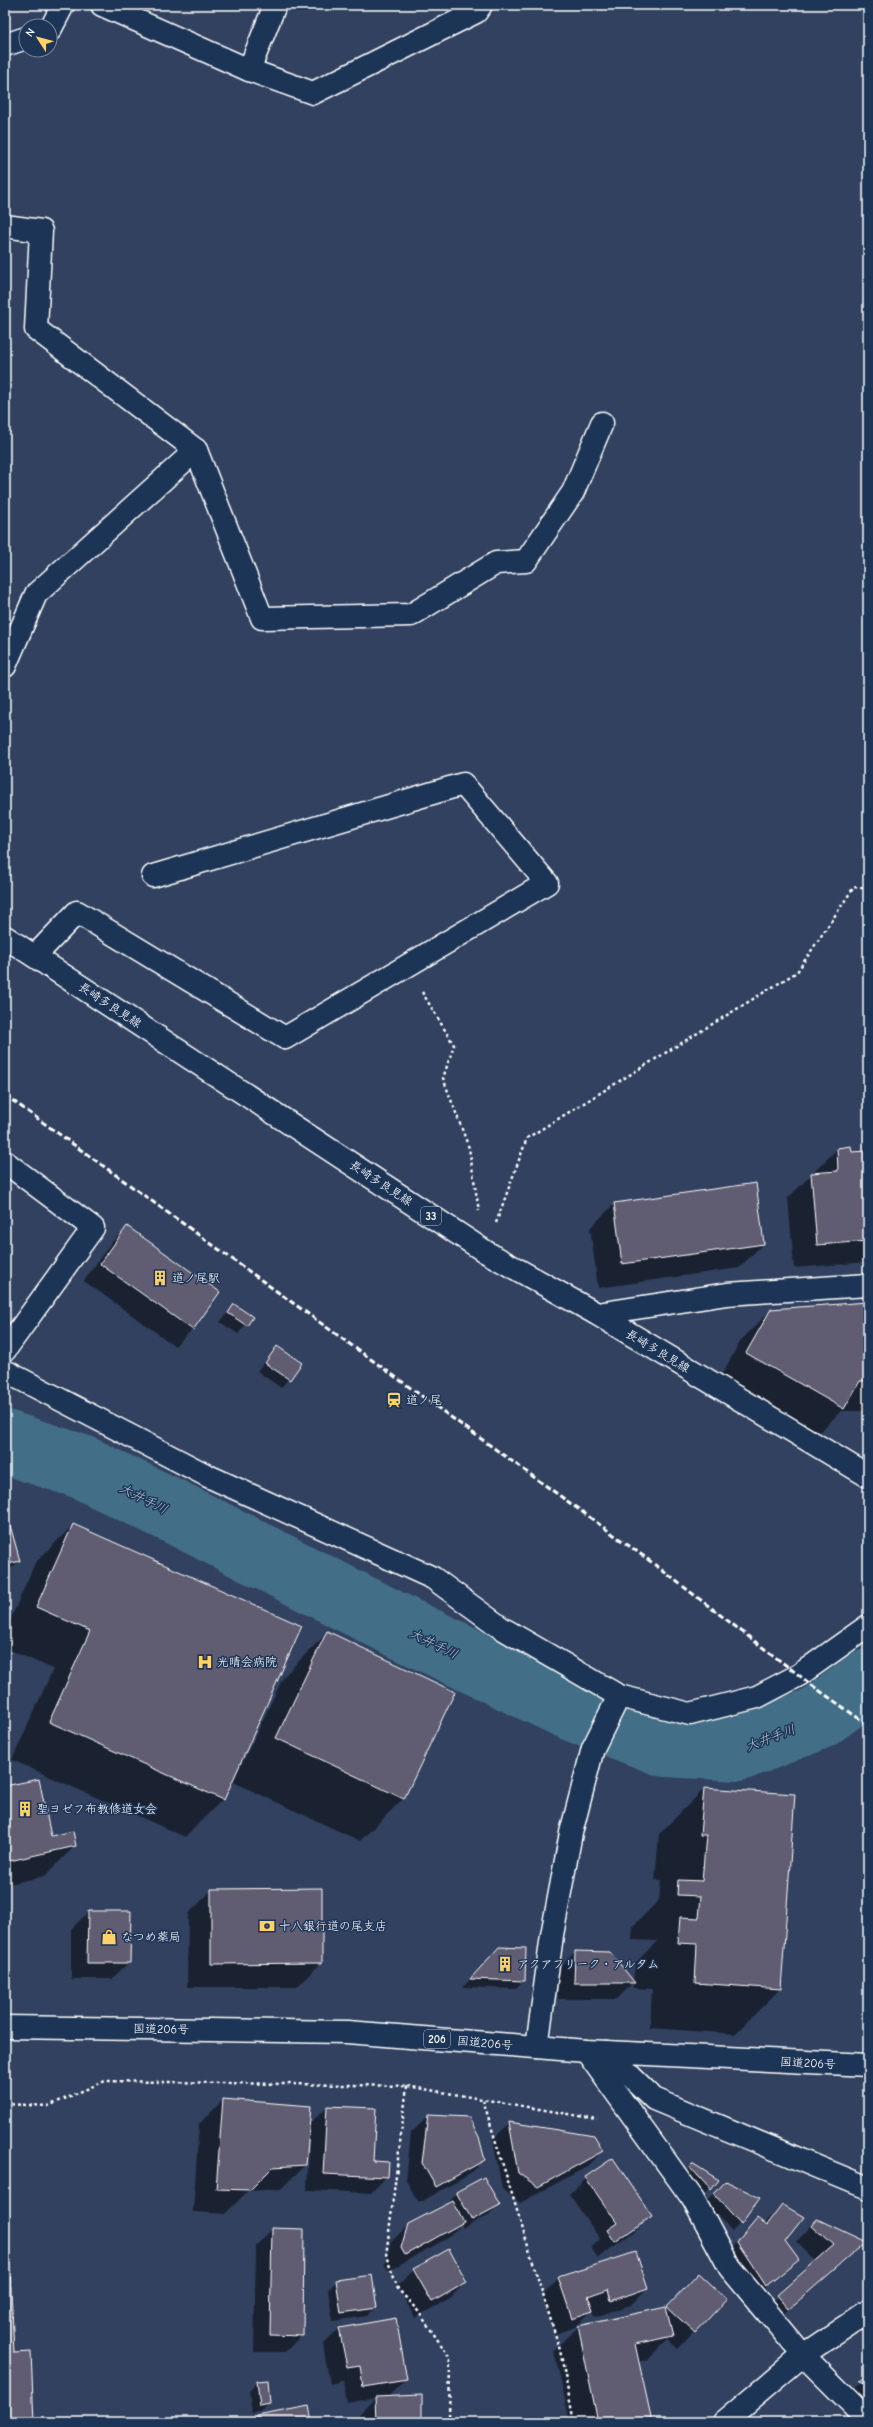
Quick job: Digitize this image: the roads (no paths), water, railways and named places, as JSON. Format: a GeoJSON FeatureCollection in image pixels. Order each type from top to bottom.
{"type":"FeatureCollection","features":[{"type":"Feature","properties":{"kind":"main road"},"geometry":{"type":"LineString","coordinates":[[56,18],[63,5]]}},
{"type":"Feature","properties":{"kind":"main road"},"geometry":{"type":"LineString","coordinates":[[102,5],[249,70],[313,93],[476,12],[481,5]]}},
{"type":"Feature","properties":{"kind":"main road"},"geometry":{"type":"LineString","coordinates":[[249,70],[275,5]]}},
{"type":"Feature","properties":{"kind":"main road"},"geometry":{"type":"LineString","coordinates":[[5,46],[18,41]]}},
{"type":"Feature","properties":{"kind":"main road"},"geometry":{"type":"LineString","coordinates":[[5,226],[41,231],[36,329],[196,450],[262,618],[411,615],[496,563],[526,561],[573,492],[602,423]]}},
{"type":"Feature","properties":{"kind":"main road"},"geometry":{"type":"LineString","coordinates":[[5,666],[36,594],[196,450]]}},
{"type":"Feature","properties":{"kind":"main road"},"geometry":{"type":"LineString","coordinates":[[35,956],[77,912],[285,1038],[547,883],[463,784],[153,876]]}},
{"type":"Feature","properties":{"kind":"main road","name":"長崎多良見線"},"geometry":{"type":"LineString","coordinates":[[5,937],[486,1252],[597,1314],[868,1476]]}},
{"type":"Feature","properties":{"kind":"main road"},"geometry":{"type":"LineString","coordinates":[[5,1162],[93,1228],[5,1350]]}},
{"type":"Feature","properties":{"kind":"main road"},"geometry":{"type":"LineString","coordinates":[[597,1314],[727,1294],[868,1285]]}},
{"type":"Feature","properties":{"kind":"main road"},"geometry":{"type":"LineString","coordinates":[[5,1371],[208,1476],[433,1578],[500,1627],[616,1701],[690,1714],[757,1697],[799,1675],[868,1626]]}},
{"type":"Feature","properties":{"kind":"main road"},"geometry":{"type":"LineString","coordinates":[[537,2047],[552,1935],[571,1833],[593,1748],[616,1701]]}},
{"type":"Feature","properties":{"kind":"main road","name":"国道206号"},"geometry":{"type":"LineString","coordinates":[[5,2027],[347,2032],[596,2051],[859,2065]]}},
{"type":"Feature","properties":{"kind":"main road"},"geometry":{"type":"LineString","coordinates":[[596,2051],[640,2127],[693,2199],[730,2268],[803,2355],[859,2411],[868,2416]]}},
{"type":"Feature","properties":{"kind":"main road"},"geometry":{"type":"LineString","coordinates":[[596,2051],[654,2098],[868,2188]]}},
{"type":"Feature","properties":{"kind":"main road"},"geometry":{"type":"LineString","coordinates":[[859,2065],[868,2081]]}},
{"type":"Feature","properties":{"kind":"main road"},"geometry":{"type":"LineString","coordinates":[[724,2422],[803,2355],[868,2310]]}},
{"type":"Feature","properties":{"kind":"waterway","name":"大井手川"},"geometry":{"type":"LineString","coordinates":[[5,1442],[82,1467],[177,1513],[403,1628],[574,1710],[665,1745],[739,1749],[818,1718],[868,1681]]}},
{"type":"Feature","properties":{"kind":"railway"},"geometry":{"type":"LineString","coordinates":[[5,1095],[646,1558],[813,1686],[868,1725]]}},
{"type":"Feature","properties":{"kind":"place","name":"道ノ尾駅"},"geometry":{"type":"Point","coordinates":[160,1278]}},
{"type":"Feature","properties":{"kind":"place","name":"道ノ尾"},"geometry":{"type":"Point","coordinates":[394,1400]}},
{"type":"Feature","properties":{"kind":"place","name":"光晴会病院"},"geometry":{"type":"Point","coordinates":[205,1662]}},
{"type":"Feature","properties":{"kind":"place","name":"聖ヨゼフ布教修道女会"},"geometry":{"type":"Point","coordinates":[25,1809]}},
{"type":"Feature","properties":{"kind":"place","name":"十八銀行道の尾支店"},"geometry":{"type":"Point","coordinates":[267,1926]}},
{"type":"Feature","properties":{"kind":"place","name":"なつめ薬局"},"geometry":{"type":"Point","coordinates":[109,1937]}},
{"type":"Feature","properties":{"kind":"place","name":"アクアフリーク・アルタム"},"geometry":{"type":"Point","coordinates":[505,1964]}}]}
